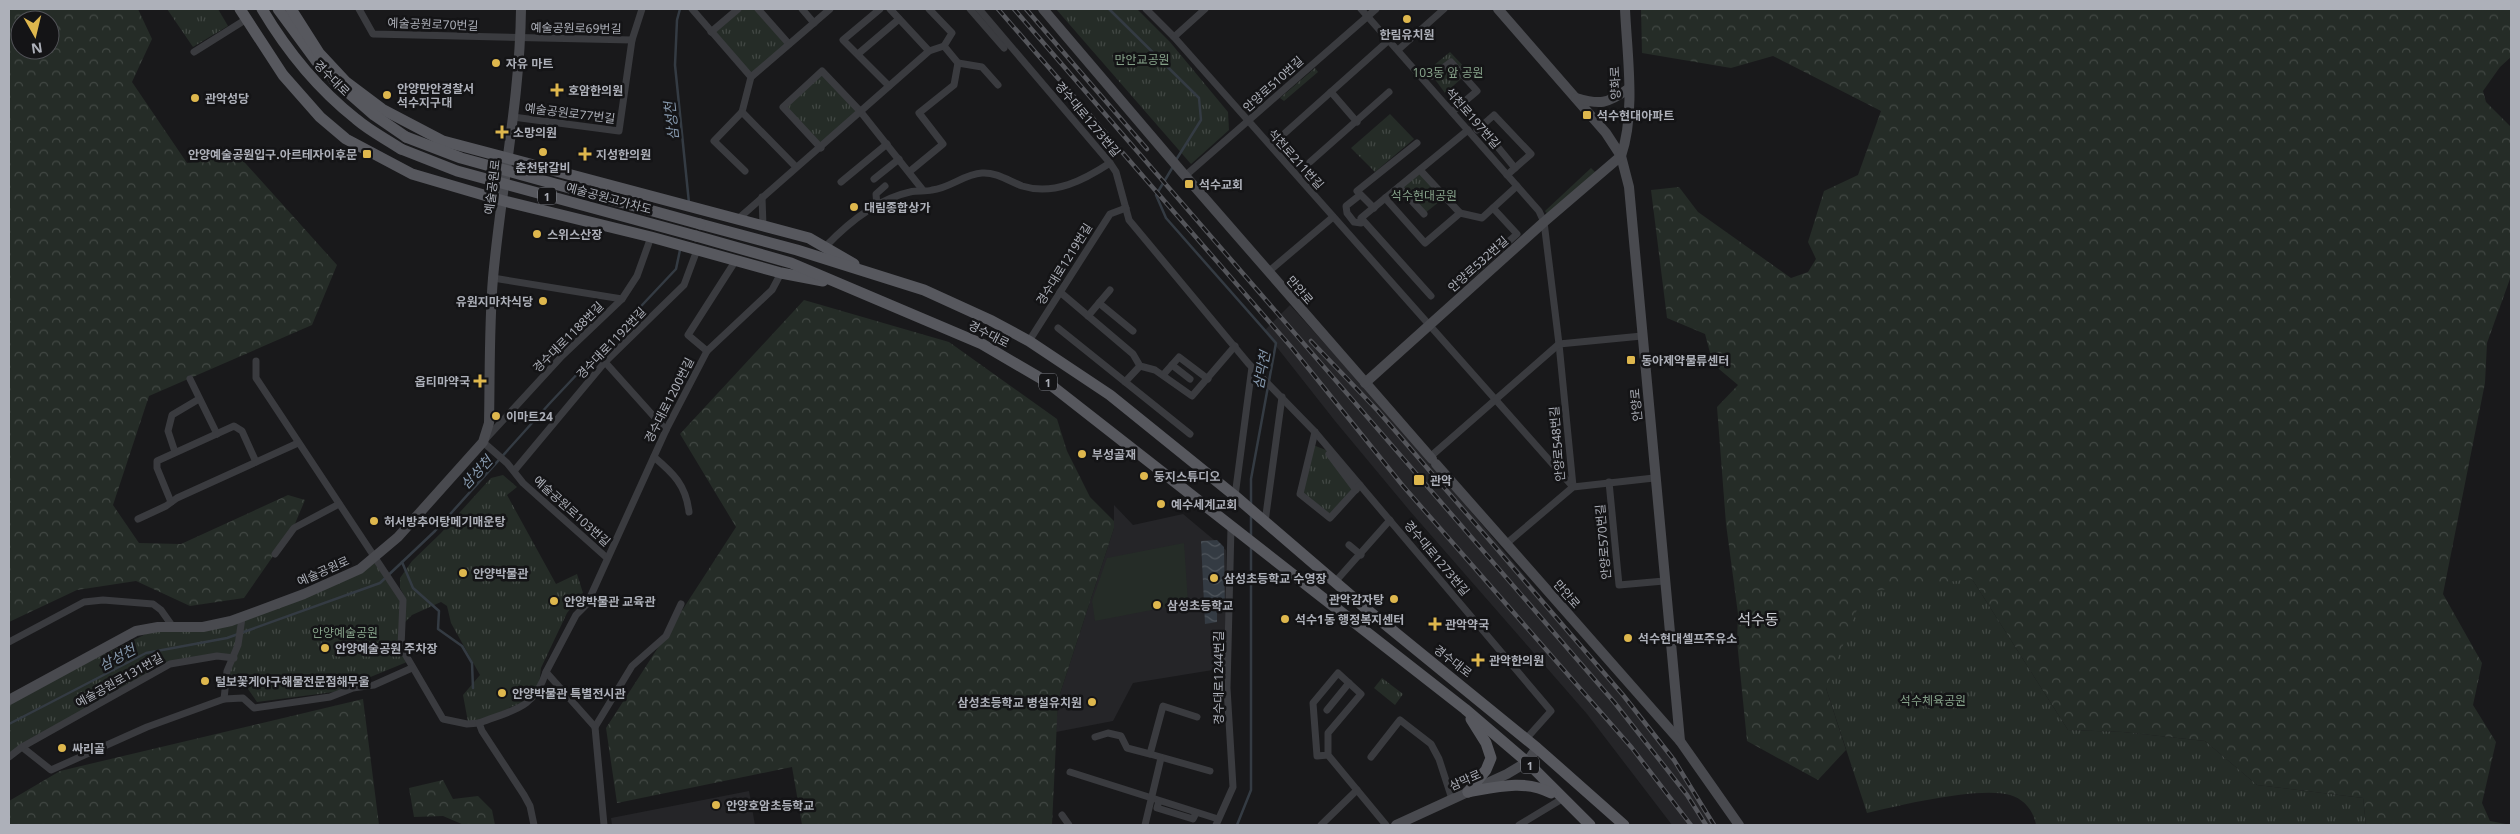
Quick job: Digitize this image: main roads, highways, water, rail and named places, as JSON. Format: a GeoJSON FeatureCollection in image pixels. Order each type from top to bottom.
{"type":"FeatureCollection","features":[{"type":"Feature","properties":{"kind":"main road"},"geometry":{"type":"LineString","coordinates":[[240,9],[283,75],[320,117],[346,139],[412,174],[504,201],[695,249],[781,273],[837,283]]}},
{"type":"Feature","properties":{"kind":"main road","name":"경수대로"},"geometry":{"type":"LineString","coordinates":[[262,9],[299,64],[332,99],[358,121],[401,149]]}},
{"type":"Feature","properties":{"kind":"main road","name":"경수대로"},"geometry":{"type":"LineString","coordinates":[[278,9],[312,56],[344,92],[406,137]]}},
{"type":"Feature","properties":{"kind":"main road"},"geometry":{"type":"LineString","coordinates":[[291,9],[326,60],[346,82],[382,109],[409,125],[443,140],[809,238],[870,274]]}},
{"type":"Feature","properties":{"kind":"main road","name":"예술공원고가차도"},"geometry":{"type":"LineString","coordinates":[[406,137],[461,158],[700,224]]}},
{"type":"Feature","properties":{"kind":"main road","name":"예술공원고가차도"},"geometry":{"type":"LineString","coordinates":[[401,149],[457,171],[696,236]]}},
{"type":"Feature","properties":{"kind":"main road","name":"경수대로"},"geometry":{"type":"LineString","coordinates":[[700,224],[797,250],[924,290],[992,320],[1029,341],[1110,395],[1237,498],[1537,748],[1624,825]]}},
{"type":"Feature","properties":{"kind":"main road","name":"경수대로"},"geometry":{"type":"LineString","coordinates":[[696,236],[791,263],[982,344],[1047,382],[1465,709]]}},
{"type":"Feature","properties":{"kind":"main road"},"geometry":{"type":"LineString","coordinates":[[1465,709],[1486,743],[1491,758],[1486,770],[1468,792],[1506,786],[1539,786],[1562,798]]}},
{"type":"Feature","properties":{"kind":"main road","name":"1"},"geometry":{"type":"LineString","coordinates":[[1465,709],[1527,762],[1590,825]]}},
{"type":"Feature","properties":{"kind":"water","name":"삼성초등학교 수영장"},"geometry":{"type":"Polygon","coordinates":[[[1217,540],[1224,547],[1225,612],[1217,613],[1217,622],[1205,624],[1201,541],[1217,540]]]}},
{"type":"Feature","properties":{"kind":"waterway","name":"삼성천"},"geometry":{"type":"LineString","coordinates":[[680,9],[677,20],[675,65],[689,203]]}},
{"type":"Feature","properties":{"kind":"waterway","name":"삼막천"},"geometry":{"type":"LineString","coordinates":[[1109,9],[1199,98],[1201,120],[1176,160]]}},
{"type":"Feature","properties":{"kind":"waterway","name":"삼막천"},"geometry":{"type":"LineString","coordinates":[[1174,165],[1156,195],[1166,218],[1276,343],[1251,479],[1251,504]]}},
{"type":"Feature","properties":{"kind":"waterway","name":"삼성천"},"geometry":{"type":"LineString","coordinates":[[9,724],[146,653],[227,638],[380,583],[435,531],[550,403],[676,269],[680,250]]}},
{"type":"Feature","properties":{"kind":"waterway","name":"삼막천"},"geometry":{"type":"LineString","coordinates":[[1251,514],[1251,536]]}},
{"type":"Feature","properties":{"kind":"waterway","name":"삼막천"},"geometry":{"type":"LineString","coordinates":[[1237,825],[1251,790],[1251,547]]}},
{"type":"Feature","properties":{"kind":"waterway"},"geometry":{"type":"LineString","coordinates":[[402,562],[413,588],[439,611],[438,629],[462,646],[472,663],[473,688]]}},
{"type":"Feature","properties":{"kind":"railway"},"geometry":{"type":"LineString","coordinates":[[998,9],[1292,348],[1403,486],[1632,748],[1691,825]]}},
{"type":"Feature","properties":{"kind":"railway"},"geometry":{"type":"LineString","coordinates":[[1014,9],[1614,702],[1687,795],[1706,825]]}},
{"type":"Feature","properties":{"kind":"railway"},"geometry":{"type":"LineString","coordinates":[[1026,9],[1147,149]]}},
{"type":"Feature","properties":{"kind":"railway"},"geometry":{"type":"LineString","coordinates":[[1311,341],[1378,411],[1623,695],[1674,760],[1714,825]]}},
{"type":"Feature","properties":{"kind":"place","name":"한림유치원"},"geometry":{"type":"Point","coordinates":[1407,19]}},
{"type":"Feature","properties":{"kind":"place","name":"자유 마트"},"geometry":{"type":"Point","coordinates":[496,63]}},
{"type":"Feature","properties":{"kind":"place","name":"호암한의원"},"geometry":{"type":"Point","coordinates":[557,90]}},
{"type":"Feature","properties":{"kind":"place","name":"안양만안경찰서 석수지구대"},"geometry":{"type":"Point","coordinates":[387,95]}},
{"type":"Feature","properties":{"kind":"place","name":"관악성당"},"geometry":{"type":"Point","coordinates":[195,98]}},
{"type":"Feature","properties":{"kind":"place","name":"석수현대아파트"},"geometry":{"type":"Point","coordinates":[1587,115]}},
{"type":"Feature","properties":{"kind":"place","name":"소망의원"},"geometry":{"type":"Point","coordinates":[502,132]}},
{"type":"Feature","properties":{"kind":"place","name":"춘천닭갈비"},"geometry":{"type":"Point","coordinates":[543,152]}},
{"type":"Feature","properties":{"kind":"place","name":"안양예술공원입구.아르테자이후문"},"geometry":{"type":"Point","coordinates":[367,154]}},
{"type":"Feature","properties":{"kind":"place","name":"지성한의원"},"geometry":{"type":"Point","coordinates":[585,154]}},
{"type":"Feature","properties":{"kind":"place","name":"석수교회"},"geometry":{"type":"Point","coordinates":[1189,184]}},
{"type":"Feature","properties":{"kind":"place","name":"대림종합상가"},"geometry":{"type":"Point","coordinates":[854,207]}},
{"type":"Feature","properties":{"kind":"place","name":"스위스산장"},"geometry":{"type":"Point","coordinates":[537,234]}},
{"type":"Feature","properties":{"kind":"place","name":"유원지마차식당"},"geometry":{"type":"Point","coordinates":[543,301]}},
{"type":"Feature","properties":{"kind":"place","name":"동아제약물류센터"},"geometry":{"type":"Point","coordinates":[1631,360]}},
{"type":"Feature","properties":{"kind":"place","name":"옵티마약국"},"geometry":{"type":"Point","coordinates":[480,381]}},
{"type":"Feature","properties":{"kind":"place","name":"이마트24"},"geometry":{"type":"Point","coordinates":[496,416]}},
{"type":"Feature","properties":{"kind":"place","name":"부성골재"},"geometry":{"type":"Point","coordinates":[1082,454]}},
{"type":"Feature","properties":{"kind":"place","name":"둥지스튜디오"},"geometry":{"type":"Point","coordinates":[1144,476]}},
{"type":"Feature","properties":{"kind":"place","name":"관악"},"geometry":{"type":"Point","coordinates":[1419,480]}},
{"type":"Feature","properties":{"kind":"place","name":"예수세계교회"},"geometry":{"type":"Point","coordinates":[1161,504]}},
{"type":"Feature","properties":{"kind":"place","name":"허서방추어탕메기매운탕"},"geometry":{"type":"Point","coordinates":[374,521]}},
{"type":"Feature","properties":{"kind":"place","name":"안양박물관"},"geometry":{"type":"Point","coordinates":[463,573]}},
{"type":"Feature","properties":{"kind":"place","name":"삼성초등학교 수영장"},"geometry":{"type":"Point","coordinates":[1214,578]}},
{"type":"Feature","properties":{"kind":"place","name":"관악감자탕"},"geometry":{"type":"Point","coordinates":[1394,599]}},
{"type":"Feature","properties":{"kind":"place","name":"안양박물관 교육관"},"geometry":{"type":"Point","coordinates":[554,601]}},
{"type":"Feature","properties":{"kind":"place","name":"삼성초등학교"},"geometry":{"type":"Point","coordinates":[1157,605]}},
{"type":"Feature","properties":{"kind":"place","name":"석수1동 행정복지센터"},"geometry":{"type":"Point","coordinates":[1285,619]}},
{"type":"Feature","properties":{"kind":"place","name":"관악약국"},"geometry":{"type":"Point","coordinates":[1435,624]}},
{"type":"Feature","properties":{"kind":"place","name":"석수현대셀프주유소"},"geometry":{"type":"Point","coordinates":[1628,638]}},
{"type":"Feature","properties":{"kind":"place","name":"안양예술공원 주차장"},"geometry":{"type":"Point","coordinates":[325,648]}},
{"type":"Feature","properties":{"kind":"place","name":"관악한의원"},"geometry":{"type":"Point","coordinates":[1478,660]}},
{"type":"Feature","properties":{"kind":"place","name":"털보꽃게아구해물전문점해무울"},"geometry":{"type":"Point","coordinates":[205,681]}},
{"type":"Feature","properties":{"kind":"place","name":"안양박물관 특별전시관"},"geometry":{"type":"Point","coordinates":[502,693]}},
{"type":"Feature","properties":{"kind":"place","name":"삼성초등학교 병설유치원"},"geometry":{"type":"Point","coordinates":[1092,702]}},
{"type":"Feature","properties":{"kind":"place","name":"싸리골"},"geometry":{"type":"Point","coordinates":[62,748]}},
{"type":"Feature","properties":{"kind":"place","name":"안양호암초등학교"},"geometry":{"type":"Point","coordinates":[716,805]}},
{"type":"Feature","properties":{"kind":"district","name":"석수동"},"geometry":{"type":"Point","coordinates":[1758,619]}},
{"type":"Feature","properties":{"kind":"park label","name":"만안교공원"},"geometry":{"type":"Point","coordinates":[1142,59]}},
{"type":"Feature","properties":{"kind":"park label","name":"103동 앞 공원"},"geometry":{"type":"Point","coordinates":[1448,72]}},
{"type":"Feature","properties":{"kind":"park label","name":"석수현대공원"},"geometry":{"type":"Point","coordinates":[1424,195]}},
{"type":"Feature","properties":{"kind":"park label","name":"안양예술공원"},"geometry":{"type":"Point","coordinates":[345,632]}},
{"type":"Feature","properties":{"kind":"park label","name":"석수체육공원"},"geometry":{"type":"Point","coordinates":[1933,700]}}]}
